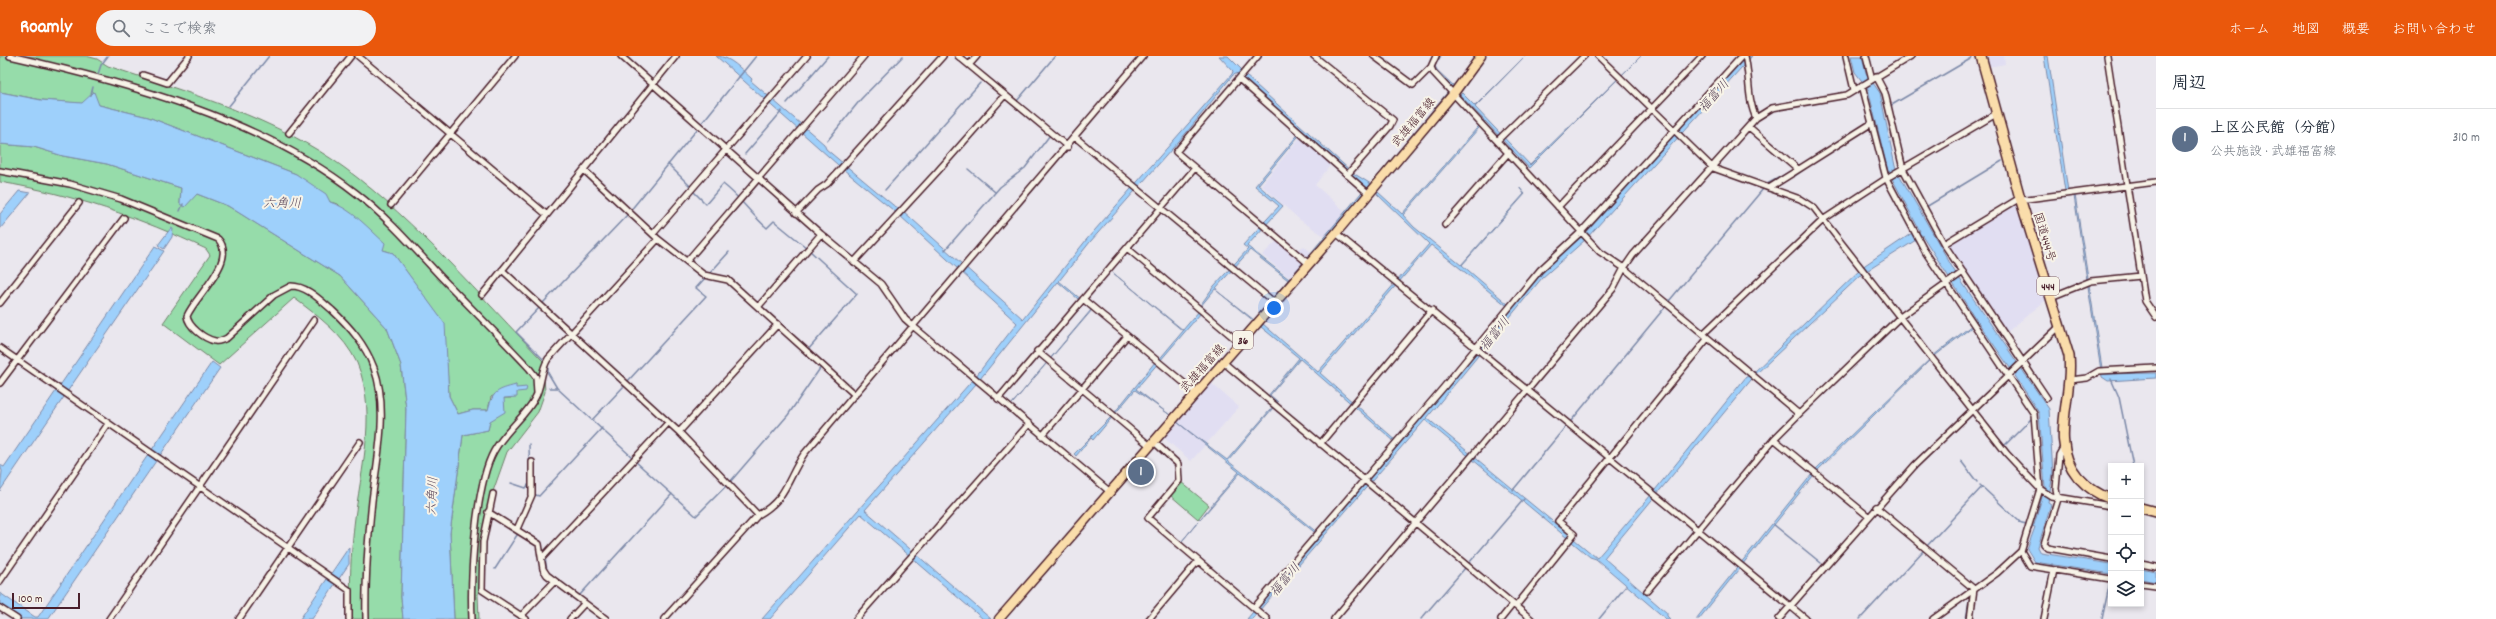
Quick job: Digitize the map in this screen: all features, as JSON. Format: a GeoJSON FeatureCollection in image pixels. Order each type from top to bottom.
{"type":"FeatureCollection","features":[{"type":"Feature","properties":{"kind":"highway","name":"国道444号"},"geometry":{"type":"LineString","coordinates":[[1981,56],[2020,198],[2069,356],[2070,380],[2063,425],[2063,448],[2073,471],[2082,482],[2108,497]]}},
{"type":"Feature","properties":{"kind":"highway"},"geometry":{"type":"LineString","coordinates":[[2144,509],[2156,512]]}},
{"type":"Feature","properties":{"kind":"main road","name":"武雄福富線"},"geometry":{"type":"LineString","coordinates":[[999,619],[1109,491],[1240,343],[1307,262],[1336,233],[1366,192],[1481,56]]}},
{"type":"Feature","properties":{"kind":"street"},"geometry":{"type":"LineString","coordinates":[[10,56],[100,78],[207,114],[271,142],[336,178],[394,228],[529,368],[536,377],[537,393]]}},
{"type":"Feature","properties":{"kind":"street"},"geometry":{"type":"LineString","coordinates":[[143,75],[167,83],[189,56]]}},
{"type":"Feature","properties":{"kind":"street"},"geometry":{"type":"LineString","coordinates":[[289,133],[351,56]]}},
{"type":"Feature","properties":{"kind":"street"},"geometry":{"type":"LineString","coordinates":[[358,56],[547,215]]}},
{"type":"Feature","properties":{"kind":"street"},"geometry":{"type":"LineString","coordinates":[[391,205],[515,56]]}},
{"type":"Feature","properties":{"kind":"street"},"geometry":{"type":"LineString","coordinates":[[620,56],[796,213],[881,284],[905,319],[998,399],[1109,491]]}},
{"type":"Feature","properties":{"kind":"street"},"geometry":{"type":"LineString","coordinates":[[482,295],[676,56]]}},
{"type":"Feature","properties":{"kind":"street"},"geometry":{"type":"LineString","coordinates":[[653,234],[807,56]]}},
{"type":"Feature","properties":{"kind":"street"},"geometry":{"type":"LineString","coordinates":[[687,261],[807,124],[864,56]]}},
{"type":"Feature","properties":{"kind":"street"},"geometry":{"type":"LineString","coordinates":[[796,213],[841,169],[943,56]]}},
{"type":"Feature","properties":{"kind":"street"},"geometry":{"type":"LineString","coordinates":[[958,56],[1004,96],[1068,147]]}},
{"type":"Feature","properties":{"kind":"street"},"geometry":{"type":"LineString","coordinates":[[969,65],[977,56]]}},
{"type":"Feature","properties":{"kind":"street"},"geometry":{"type":"LineString","coordinates":[[664,619],[758,515],[771,508],[778,500],[804,454],[1068,147],[1143,56]]}},
{"type":"Feature","properties":{"kind":"street"},"geometry":{"type":"LineString","coordinates":[[1258,56],[1176,152],[1307,262]]}},
{"type":"Feature","properties":{"kind":"street"},"geometry":{"type":"LineString","coordinates":[[1314,56],[1392,120],[1390,126],[1349,172]]}},
{"type":"Feature","properties":{"kind":"street"},"geometry":{"type":"LineString","coordinates":[[1374,56],[1413,85],[1431,67],[1436,56]]}},
{"type":"Feature","properties":{"kind":"street"},"geometry":{"type":"LineString","coordinates":[[1501,138],[1584,56]]}},
{"type":"Feature","properties":{"kind":"street"},"geometry":{"type":"LineString","coordinates":[[1598,56],[1653,107],[1713,168],[1809,203],[1824,219],[1862,267],[2007,454],[2040,489],[2056,498],[2108,506]]}},
{"type":"Feature","properties":{"kind":"street"},"geometry":{"type":"LineString","coordinates":[[1558,207],[1702,56]]}},
{"type":"Feature","properties":{"kind":"street"},"geometry":{"type":"LineString","coordinates":[[1846,56],[1854,90]]}},
{"type":"Feature","properties":{"kind":"street"},"geometry":{"type":"LineString","coordinates":[[1866,56],[1874,78],[1885,94],[1901,170],[1961,274],[2021,363],[2047,398]]}},
{"type":"Feature","properties":{"kind":"street"},"geometry":{"type":"LineString","coordinates":[[1334,619],[1613,289],[1624,268],[1756,118],[1772,108],[1847,95],[1911,56]]}},
{"type":"Feature","properties":{"kind":"street"},"geometry":{"type":"LineString","coordinates":[[2107,56],[2145,301],[2156,317]]}},
{"type":"Feature","properties":{"kind":"street"},"geometry":{"type":"LineString","coordinates":[[1254,608],[1479,349],[1540,270],[1583,234],[1742,57],[1746,64],[1750,80],[1750,98],[1756,118]]}},
{"type":"Feature","properties":{"kind":"street"},"geometry":{"type":"LineString","coordinates":[[1431,67],[1482,123],[1501,138],[1509,152],[1600,252],[1624,268],[1799,414]]}},
{"type":"Feature","properties":{"kind":"street"},"geometry":{"type":"LineString","coordinates":[[1241,76],[1349,172],[1366,192]]}},
{"type":"Feature","properties":{"kind":"street"},"geometry":{"type":"LineString","coordinates":[[1863,85],[1872,123],[1888,177],[1926,253],[1948,282],[2034,414],[2040,489],[2029,529],[2021,551],[1997,573],[1933,619]]}},
{"type":"Feature","properties":{"kind":"street"},"geometry":{"type":"LineString","coordinates":[[854,262],[895,215],[943,166],[1004,96]]}},
{"type":"Feature","properties":{"kind":"street"},"geometry":{"type":"LineString","coordinates":[[1703,334],[1824,219],[1888,177],[1996,114]]}},
{"type":"Feature","properties":{"kind":"street"},"geometry":{"type":"LineString","coordinates":[[1769,188],[1872,123]]}},
{"type":"Feature","properties":{"kind":"street"},"geometry":{"type":"LineString","coordinates":[[1749,127],[1798,170]]}},
{"type":"Feature","properties":{"kind":"street"},"geometry":{"type":"LineString","coordinates":[[1075,137],[1273,302]]}},
{"type":"Feature","properties":{"kind":"street"},"geometry":{"type":"LineString","coordinates":[[1445,225],[1509,152]]}},
{"type":"Feature","properties":{"kind":"street"},"geometry":{"type":"LineString","coordinates":[[998,399],[1037,351],[1195,168]]}},
{"type":"Feature","properties":{"kind":"street"},"geometry":{"type":"LineString","coordinates":[[584,170],[658,239],[704,275],[728,280],[855,395]]}},
{"type":"Feature","properties":{"kind":"street"},"geometry":{"type":"LineString","coordinates":[[0,171],[70,184],[121,199],[218,239],[224,248],[223,259],[187,316],[190,325],[210,340],[220,341],[227,338],[274,295],[291,286],[305,289],[323,302],[353,330],[368,355],[374,369],[379,390],[380,417],[368,545],[366,619]]}},
{"type":"Feature","properties":{"kind":"street"},"geometry":{"type":"LineString","coordinates":[[1944,244],[2020,198],[2156,182]]}},
{"type":"Feature","properties":{"kind":"street"},"geometry":{"type":"LineString","coordinates":[[0,303],[79,203]]}},
{"type":"Feature","properties":{"kind":"street"},"geometry":{"type":"LineString","coordinates":[[0,383],[124,218]]}},
{"type":"Feature","properties":{"kind":"street"},"geometry":{"type":"LineString","coordinates":[[1336,233],[1398,282],[1806,619]]}},
{"type":"Feature","properties":{"kind":"street"},"geometry":{"type":"LineString","coordinates":[[758,307],[821,234]]}},
{"type":"Feature","properties":{"kind":"street"},"geometry":{"type":"LineString","coordinates":[[472,619],[476,528],[488,468],[499,443],[530,406],[540,390],[542,370],[546,363],[658,239]]}},
{"type":"Feature","properties":{"kind":"street"},"geometry":{"type":"LineString","coordinates":[[1127,248],[1240,343]]}},
{"type":"Feature","properties":{"kind":"street"},"geometry":{"type":"LineString","coordinates":[[502,270],[679,432],[758,515]]}},
{"type":"Feature","properties":{"kind":"street"},"geometry":{"type":"LineString","coordinates":[[1647,591],[1774,439],[1900,317],[1961,274]]}},
{"type":"Feature","properties":{"kind":"street"},"geometry":{"type":"LineString","coordinates":[[2051,297],[2088,281],[2141,276]]}},
{"type":"Feature","properties":{"kind":"street"},"geometry":{"type":"LineString","coordinates":[[1082,300],[1126,338],[1196,393]]}},
{"type":"Feature","properties":{"kind":"street"},"geometry":{"type":"LineString","coordinates":[[1320,444],[1432,310]]}},
{"type":"Feature","properties":{"kind":"street"},"geometry":{"type":"LineString","coordinates":[[109,619],[314,320]]}},
{"type":"Feature","properties":{"kind":"street"},"geometry":{"type":"LineString","coordinates":[[679,432],[778,324]]}},
{"type":"Feature","properties":{"kind":"street"},"geometry":{"type":"LineString","coordinates":[[1779,619],[1868,516],[1915,465],[2060,326]]}},
{"type":"Feature","properties":{"kind":"street"},"geometry":{"type":"LineString","coordinates":[[1042,436],[1126,338]]}},
{"type":"Feature","properties":{"kind":"street"},"geometry":{"type":"LineString","coordinates":[[1501,619],[1574,534],[1558,521],[1609,456],[1708,338]]}},
{"type":"Feature","properties":{"kind":"street"},"geometry":{"type":"LineString","coordinates":[[0,348],[349,590],[349,619]]}},
{"type":"Feature","properties":{"kind":"street"},"geometry":{"type":"LineString","coordinates":[[1037,351],[1112,415],[1178,464],[1179,481],[1148,518],[1267,619]]}},
{"type":"Feature","properties":{"kind":"street"},"geometry":{"type":"LineString","coordinates":[[1223,362],[1531,619]]}},
{"type":"Feature","properties":{"kind":"street"},"geometry":{"type":"LineString","coordinates":[[2070,380],[2087,378],[2102,370],[2156,368]]}},
{"type":"Feature","properties":{"kind":"street"},"geometry":{"type":"LineString","coordinates":[[544,556],[668,422]]}},
{"type":"Feature","properties":{"kind":"street"},"geometry":{"type":"LineString","coordinates":[[0,581],[108,424]]}},
{"type":"Feature","properties":{"kind":"street"},"geometry":{"type":"LineString","coordinates":[[856,619],[1029,424]]}},
{"type":"Feature","properties":{"kind":"street"},"geometry":{"type":"LineString","coordinates":[[1774,439],[1868,516]]}},
{"type":"Feature","properties":{"kind":"street"},"geometry":{"type":"LineString","coordinates":[[239,619],[360,442]]}},
{"type":"Feature","properties":{"kind":"street"},"geometry":{"type":"LineString","coordinates":[[2063,448],[2059,455],[2056,498],[2044,537],[2044,544],[2048,548],[2108,558]]}},
{"type":"Feature","properties":{"kind":"street"},"geometry":{"type":"LineString","coordinates":[[519,531],[532,495],[532,462]]}},
{"type":"Feature","properties":{"kind":"street"},"geometry":{"type":"LineString","coordinates":[[493,494],[488,512],[483,542],[482,590],[524,618],[554,582]]}},
{"type":"Feature","properties":{"kind":"street"},"geometry":{"type":"LineString","coordinates":[[1876,507],[1974,589]]}},
{"type":"Feature","properties":{"kind":"street"},"geometry":{"type":"LineString","coordinates":[[488,512],[539,544],[544,556],[543,569],[554,582],[606,619]]}},
{"type":"Feature","properties":{"kind":"street"},"geometry":{"type":"LineString","coordinates":[[2021,551],[2030,566],[2108,579]]}},
{"type":"Feature","properties":{"kind":"street"},"geometry":{"type":"LineString","coordinates":[[1149,619],[1198,561]]}},
{"type":"Feature","properties":{"kind":"street"},"geometry":{"type":"LineString","coordinates":[[2144,565],[2156,567]]}},
{"type":"Feature","properties":{"kind":"street"},"geometry":{"type":"LineString","coordinates":[[2044,619],[2052,570]]}},
{"type":"Feature","properties":{"kind":"street"},"geometry":{"type":"LineString","coordinates":[[2144,584],[2156,586]]}},
{"type":"Feature","properties":{"kind":"street"},"geometry":{"type":"LineString","coordinates":[[1970,619],[1974,589]]}},
{"type":"Feature","properties":{"kind":"street"},"geometry":{"type":"LineString","coordinates":[[570,619],[585,605]]}},
{"type":"Feature","properties":{"kind":"street"},"geometry":{"type":"LineString","coordinates":[[0,608],[17,619]]}},
{"type":"Feature","properties":{"kind":"shaded area"},"geometry":{"type":"Polygon","coordinates":[[[1985,56],[2004,56],[2005,64],[1988,67],[1985,56]]]}},
{"type":"Feature","properties":{"kind":"shaded area"},"geometry":{"type":"Polygon","coordinates":[[[1301,136],[1332,163],[1315,185],[1347,213],[1326,237],[1300,220],[1261,185],[1301,136]]]}},
{"type":"Feature","properties":{"kind":"shaded area"},"geometry":{"type":"Polygon","coordinates":[[[2015,202],[2046,300],[2006,333],[1947,245],[2015,202]]]}},
{"type":"Feature","properties":{"kind":"shaded area"},"geometry":{"type":"Polygon","coordinates":[[[1278,240],[1293,252],[1304,246],[1312,253],[1291,279],[1262,255],[1278,240]]]}},
{"type":"Feature","properties":{"kind":"shaded area"},"geometry":{"type":"Polygon","coordinates":[[[1211,383],[1239,407],[1191,461],[1163,437],[1211,383]]]}},
{"type":"Feature","properties":{"kind":"green space"},"geometry":{"type":"Polygon","coordinates":[[[0,56],[86,56],[97,59],[108,66],[232,108],[291,135],[346,169],[398,212],[448,261],[543,361],[545,392],[538,412],[507,452],[486,511],[478,595],[479,619],[454,619],[450,533],[463,435],[488,430],[490,421],[504,398],[511,398],[516,385],[491,397],[488,410],[473,410],[458,414],[449,396],[444,324],[393,253],[383,250],[338,204],[330,202],[296,174],[148,117],[99,105],[42,100],[0,92],[0,56]]]}},
{"type":"Feature","properties":{"kind":"green space"},"geometry":{"type":"Polygon","coordinates":[[[0,144],[34,147],[63,156],[107,164],[181,188],[180,204],[197,194],[228,206],[340,276],[387,328],[401,365],[406,409],[401,597],[403,619],[351,619],[350,578],[352,547],[365,449],[367,405],[364,384],[357,363],[352,353],[338,335],[321,319],[294,298],[219,365],[163,323],[210,255],[206,249],[157,227],[106,208],[53,193],[0,182],[0,144]]]}},
{"type":"Feature","properties":{"kind":"green space"},"geometry":{"type":"Polygon","coordinates":[[[1181,482],[1209,505],[1198,519],[1170,495],[1181,482]]]}},
{"type":"Feature","properties":{"kind":"water"},"geometry":{"type":"Polygon","coordinates":[[[716,56],[726,58],[740,68],[752,79],[751,81],[824,144],[826,149],[893,205],[902,210],[1023,319],[1087,239],[1232,74],[1233,71],[1219,56],[1228,56],[1242,70],[1240,73],[1245,75],[1353,173],[1371,184],[1451,88],[1433,69],[1438,56],[1441,56],[1435,66],[1437,70],[1455,87],[1255,322],[1217,291],[1254,320],[1288,280],[1250,250],[1216,288],[1217,290],[1215,289],[1200,307],[1201,313],[1136,389],[1170,415],[1135,390],[1093,440],[1091,438],[1076,456],[1074,454],[1111,417],[1155,362],[1092,310],[1012,404],[1091,310],[1058,282],[976,384],[865,510],[991,619],[983,619],[861,514],[770,619],[762,619],[976,376],[1017,323],[899,215],[838,165],[716,56]],[[1239,73],[1233,75],[1187,132],[1090,242],[1059,281],[1157,362],[1183,331],[1112,272],[1183,330],[1199,311],[1199,307],[1214,286],[1248,249],[1243,245],[1279,206],[1255,186],[1301,131],[1242,79],[1239,73]],[[1302,132],[1258,185],[1283,206],[1247,246],[1289,279],[1366,187],[1302,132]]]}},
{"type":"Feature","properties":{"kind":"water","name":"福富川"},"geometry":{"type":"Polygon","coordinates":[[[1525,56],[1475,107],[1530,165],[1641,56],[1529,168],[1485,121],[1403,215],[1414,227],[1461,265],[1524,194],[1519,187],[1525,194],[1462,265],[1509,305],[1580,235],[1583,236],[1745,56],[1752,56],[1585,240],[1542,278],[1427,418],[1597,558],[1651,495],[1746,377],[1750,376],[1865,265],[1912,233],[1916,240],[1862,274],[1756,374],[1604,558],[1667,613],[1667,616],[1670,619],[1666,619],[1596,559],[1590,557],[1425,420],[1252,619],[1247,619],[1318,535],[1240,473],[1182,541],[1239,472],[1177,422],[1227,460],[1276,403],[1268,396],[1299,358],[1261,327],[1263,324],[1318,372],[1429,244],[1377,194],[1378,192],[1402,214],[1484,120],[1460,95],[1462,93],[1475,106],[1525,56]],[[1431,245],[1320,373],[1399,443],[1511,309],[1431,245]],[[1300,359],[1270,395],[1278,402],[1228,461],[1319,534],[1395,442],[1300,359]]]}},
{"type":"Feature","properties":{"kind":"water"},"geometry":{"type":"Polygon","coordinates":[[[1851,56],[1862,56],[1866,73],[1880,93],[1895,166],[1900,176],[1955,272],[2049,409],[2053,474],[2048,502],[2051,504],[2038,547],[2041,553],[2108,564],[2108,574],[2035,562],[2027,549],[2035,527],[2018,522],[2034,525],[2045,487],[2039,413],[1978,322],[1931,359],[1817,471],[1699,619],[1696,619],[1816,469],[1933,356],[1977,321],[1922,235],[1919,236],[1917,233],[1920,231],[1888,171],[1868,89],[1855,72],[1851,56]]]}},
{"type":"Feature","properties":{"kind":"water"},"geometry":{"type":"Polygon","coordinates":[[[2044,56],[2048,56],[2068,191],[2075,195],[2103,374],[2156,373],[2156,378],[2108,381],[2102,377],[2074,196],[2065,191],[2044,56]]]}},
{"type":"Feature","properties":{"kind":"water","name":"六角川"},"geometry":{"type":"Polygon","coordinates":[[[0,92],[41,100],[82,103],[94,92],[99,105],[148,117],[296,174],[326,194],[330,202],[352,214],[385,243],[383,250],[393,253],[445,324],[449,396],[458,414],[473,410],[488,410],[494,395],[504,388],[516,385],[516,388],[527,387],[526,391],[517,392],[517,397],[504,398],[505,412],[490,421],[488,430],[463,435],[450,533],[454,619],[403,619],[401,597],[406,409],[401,365],[387,328],[340,276],[228,206],[197,194],[185,207],[180,204],[181,188],[107,164],[63,156],[34,147],[0,144],[0,92]]]}},
{"type":"Feature","properties":{"kind":"water"},"geometry":{"type":"Polygon","coordinates":[[[19,191],[30,193],[0,229],[0,214],[19,191]]]}},
{"type":"Feature","properties":{"kind":"water"},"geometry":{"type":"Polygon","coordinates":[[[171,228],[173,229],[172,237],[164,249],[158,245],[171,228]]]}},
{"type":"Feature","properties":{"kind":"water"},"geometry":{"type":"Polygon","coordinates":[[[155,246],[164,251],[67,392],[64,390],[61,394],[64,397],[0,491],[2,471],[0,465],[4,467],[56,391],[60,393],[63,389],[59,387],[155,246]]]}},
{"type":"Feature","properties":{"kind":"water"},"geometry":{"type":"Polygon","coordinates":[[[212,362],[220,368],[159,457],[156,455],[153,458],[156,461],[48,619],[21,619],[0,605],[0,593],[35,617],[38,617],[148,455],[152,457],[154,453],[151,451],[212,362]]]}},
{"type":"Feature","properties":{"kind":"water"},"geometry":{"type":"Polygon","coordinates":[[[349,547],[349,564],[338,580],[335,578],[332,582],[335,584],[312,619],[300,619],[327,579],[330,581],[333,577],[330,575],[349,547]]]}},
{"type":"Feature","properties":{"kind":"water"},"geometry":{"type":"Polygon","coordinates":[[[2144,570],[2156,572],[2156,582],[2144,580],[2144,570]]]}},
{"type":"Feature","properties":{"kind":"waterway"},"geometry":{"type":"LineString","coordinates":[[98,74],[101,65],[108,56]]}},
{"type":"Feature","properties":{"kind":"waterway"},"geometry":{"type":"LineString","coordinates":[[229,106],[269,56]]}},
{"type":"Feature","properties":{"kind":"waterway"},"geometry":{"type":"LineString","coordinates":[[701,124],[756,56]]}},
{"type":"Feature","properties":{"kind":"waterway"},"geometry":{"type":"LineString","coordinates":[[787,103],[828,56]]}},
{"type":"Feature","properties":{"kind":"waterway"},"geometry":{"type":"LineString","coordinates":[[828,140],[861,99],[903,56]]}},
{"type":"Feature","properties":{"kind":"waterway"},"geometry":{"type":"LineString","coordinates":[[945,250],[1000,187],[1025,168],[1053,131],[1017,101],[1055,56]]}},
{"type":"Feature","properties":{"kind":"waterway"},"geometry":{"type":"LineString","coordinates":[[1890,106],[1972,58]]}},
{"type":"Feature","properties":{"kind":"waterway"},"geometry":{"type":"LineString","coordinates":[[885,190],[980,83]]}},
{"type":"Feature","properties":{"kind":"waterway"},"geometry":{"type":"LineString","coordinates":[[91,95],[93,87]]}},
{"type":"Feature","properties":{"kind":"waterway"},"geometry":{"type":"LineString","coordinates":[[745,154],[782,111]]}},
{"type":"Feature","properties":{"kind":"waterway"},"geometry":{"type":"LineString","coordinates":[[630,211],[699,127]]}},
{"type":"Feature","properties":{"kind":"waterway"},"geometry":{"type":"LineString","coordinates":[[1793,174],[1795,176],[1817,160]]}},
{"type":"Feature","properties":{"kind":"waterway"},"geometry":{"type":"LineString","coordinates":[[1926,207],[2002,161]]}},
{"type":"Feature","properties":{"kind":"waterway"},"geometry":{"type":"LineString","coordinates":[[668,164],[691,187]]}},
{"type":"Feature","properties":{"kind":"waterway"},"geometry":{"type":"LineString","coordinates":[[968,169],[995,192]]}},
{"type":"Feature","properties":{"kind":"waterway"},"geometry":{"type":"LineString","coordinates":[[1767,184],[1791,171]]}},
{"type":"Feature","properties":{"kind":"waterway"},"geometry":{"type":"LineString","coordinates":[[692,190],[706,204],[723,184],[735,194],[767,228],[774,221],[807,248]]}},
{"type":"Feature","properties":{"kind":"waterway"},"geometry":{"type":"LineString","coordinates":[[1669,301],[1763,189]]}},
{"type":"Feature","properties":{"kind":"waterway"},"geometry":{"type":"LineString","coordinates":[[180,211],[183,204]]}},
{"type":"Feature","properties":{"kind":"waterway"},"geometry":{"type":"LineString","coordinates":[[542,304],[628,214]]}},
{"type":"Feature","properties":{"kind":"waterway"},"geometry":{"type":"LineString","coordinates":[[807,351],[857,294],[809,250]]}},
{"type":"Feature","properties":{"kind":"waterway"},"geometry":{"type":"LineString","coordinates":[[710,273],[729,252]]}},
{"type":"Feature","properties":{"kind":"waterway"},"geometry":{"type":"LineString","coordinates":[[627,382],[706,296],[696,288],[705,278]]}},
{"type":"Feature","properties":{"kind":"waterway"},"geometry":{"type":"LineString","coordinates":[[1571,421],[1666,306]]}},
{"type":"Feature","properties":{"kind":"waterway"},"geometry":{"type":"LineString","coordinates":[[540,307],[516,332],[543,359]]}},
{"type":"Feature","properties":{"kind":"waterway"},"geometry":{"type":"LineString","coordinates":[[548,365],[548,373],[557,388]]}},
{"type":"Feature","properties":{"kind":"waterway"},"geometry":{"type":"LineString","coordinates":[[730,482],[788,415],[821,367]]}},
{"type":"Feature","properties":{"kind":"waterway"},"geometry":{"type":"LineString","coordinates":[[2111,379],[2119,397],[2132,463]]}},
{"type":"Feature","properties":{"kind":"waterway"},"geometry":{"type":"LineString","coordinates":[[592,420],[625,385]]}},
{"type":"Feature","properties":{"kind":"waterway"},"geometry":{"type":"LineString","coordinates":[[549,388],[557,388],[633,458]]}},
{"type":"Feature","properties":{"kind":"waterway"},"geometry":{"type":"LineString","coordinates":[[2005,445],[2032,418]]}},
{"type":"Feature","properties":{"kind":"waterway"},"geometry":{"type":"LineString","coordinates":[[1513,490],[1567,425]]}},
{"type":"Feature","properties":{"kind":"waterway"},"geometry":{"type":"LineString","coordinates":[[533,494],[539,496],[602,428]]}},
{"type":"Feature","properties":{"kind":"waterway"},"geometry":{"type":"LineString","coordinates":[[529,444],[530,485]]}},
{"type":"Feature","properties":{"kind":"waterway"},"geometry":{"type":"LineString","coordinates":[[635,461],[696,516],[727,485]]}},
{"type":"Feature","properties":{"kind":"waterway"},"geometry":{"type":"LineString","coordinates":[[1961,461],[1977,482]]}},
{"type":"Feature","properties":{"kind":"waterway"},"geometry":{"type":"LineString","coordinates":[[511,483],[526,488],[528,485]]}},
{"type":"Feature","properties":{"kind":"waterway"},"geometry":{"type":"LineString","coordinates":[[1980,485],[2020,522]]}},
{"type":"Feature","properties":{"kind":"waterway"},"geometry":{"type":"LineString","coordinates":[[1926,547],[1982,487]]}},
{"type":"Feature","properties":{"kind":"waterway"},"geometry":{"type":"LineString","coordinates":[[579,596],[672,494]]}},
{"type":"Feature","properties":{"kind":"waterway"},"geometry":{"type":"LineString","coordinates":[[1469,563],[1524,499]]}},
{"type":"Feature","properties":{"kind":"waterway"},"geometry":{"type":"LineString","coordinates":[[1773,524],[1821,563]]}},
{"type":"Feature","properties":{"kind":"waterway"},"geometry":{"type":"LineString","coordinates":[[518,529],[539,541]]}},
{"type":"Feature","properties":{"kind":"waterway"},"geometry":{"type":"LineString","coordinates":[[495,569],[519,532]]}},
{"type":"Feature","properties":{"kind":"waterway"},"geometry":{"type":"LineString","coordinates":[[541,544],[544,553]]}},
{"type":"Feature","properties":{"kind":"waterway"},"geometry":{"type":"LineString","coordinates":[[1860,619],[1923,551]]}},
{"type":"Feature","properties":{"kind":"waterway"},"geometry":{"type":"LineString","coordinates":[[545,557],[547,571]]}},
{"type":"Feature","properties":{"kind":"waterway"},"geometry":{"type":"LineString","coordinates":[[2041,619],[2052,564]]}},
{"type":"Feature","properties":{"kind":"waterway"},"geometry":{"type":"LineString","coordinates":[[1421,619],[1465,568]]}},
{"type":"Feature","properties":{"kind":"waterway"},"geometry":{"type":"LineString","coordinates":[[1599,619],[1627,585]]}},
{"type":"Feature","properties":{"kind":"waterway"},"geometry":{"type":"LineString","coordinates":[[2102,619],[2108,591]]}},
{"type":"Feature","properties":{"kind":"waterway"},"geometry":{"type":"LineString","coordinates":[[1966,619],[1969,601]]}},
{"type":"Feature","properties":{"kind":"waterway"},"geometry":{"type":"LineString","coordinates":[[574,619],[586,606]]}},
{"type":"Feature","properties":{"kind":"place","name":"上区公民館（分館）"},"geometry":{"type":"Point","coordinates":[1141,472]}}]}
